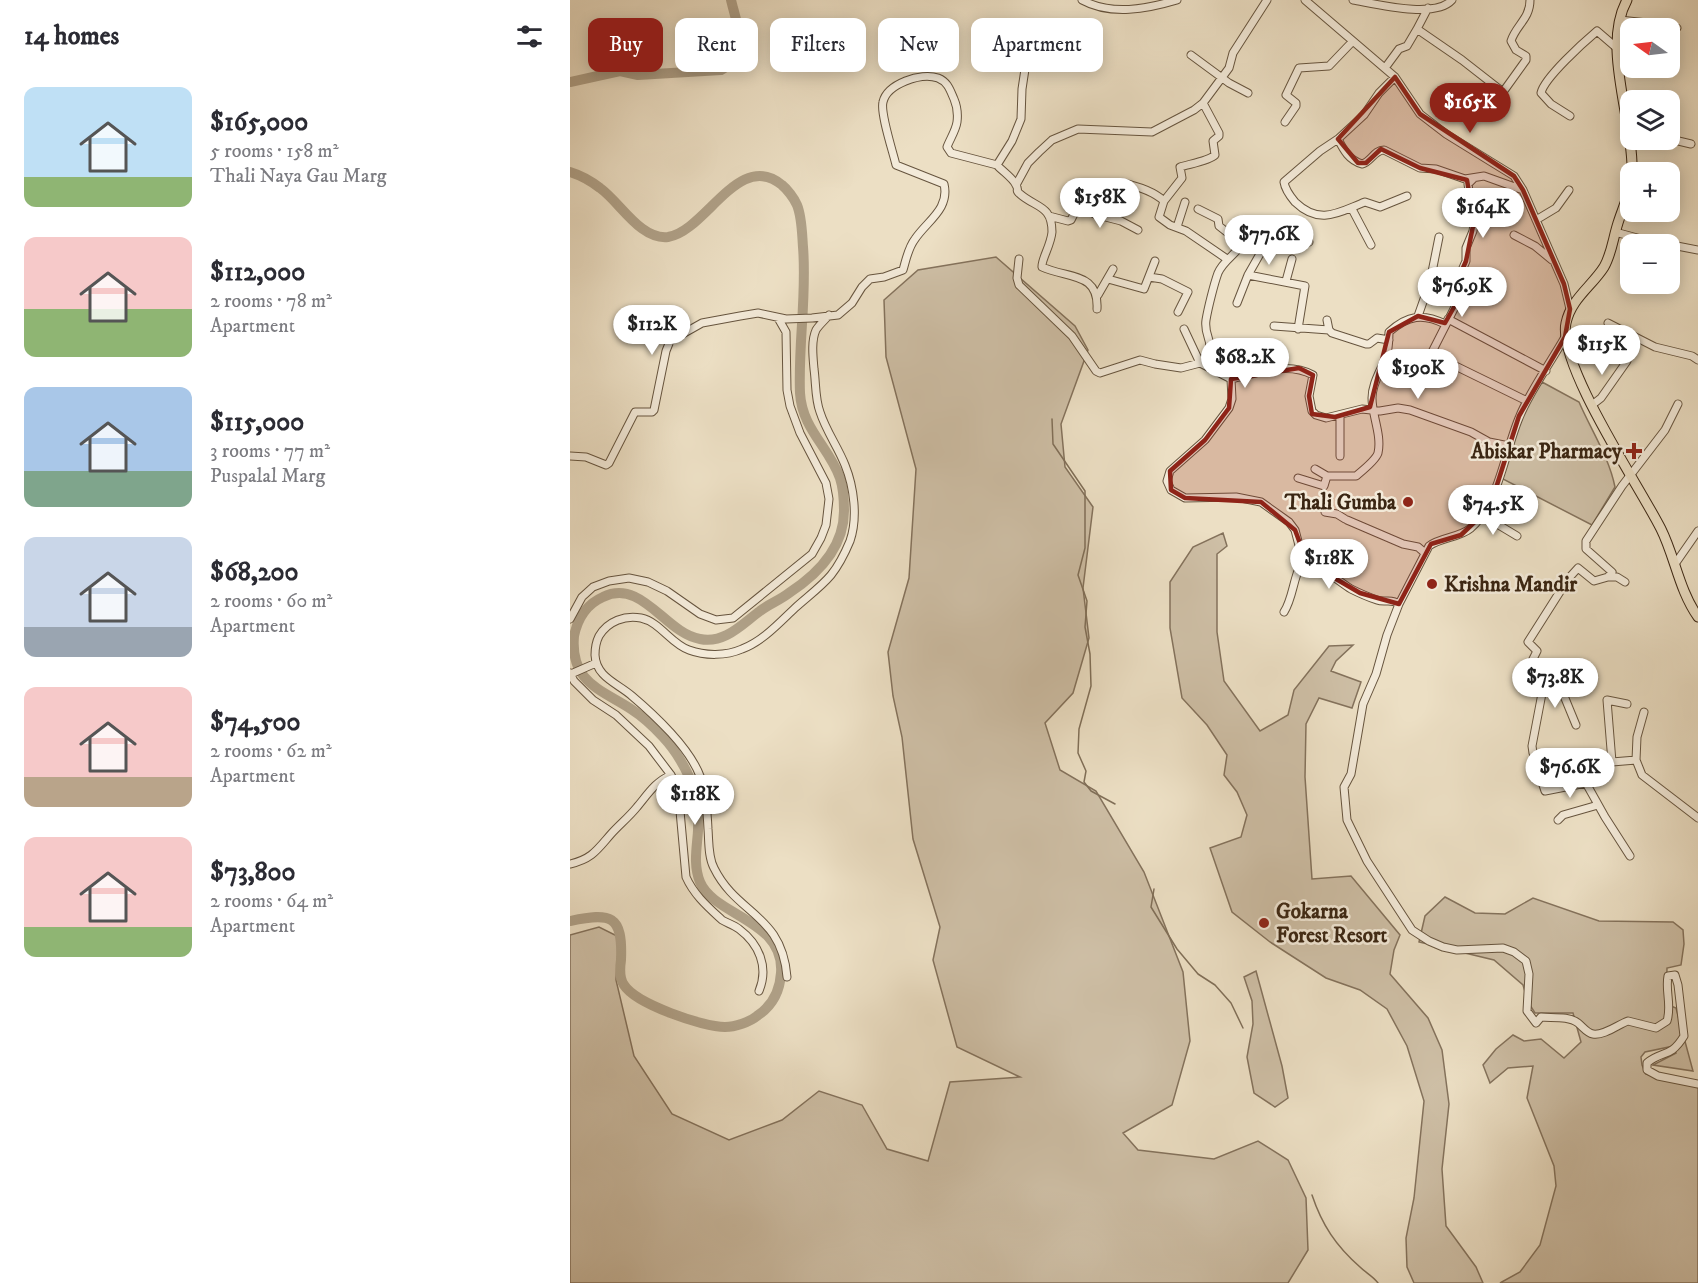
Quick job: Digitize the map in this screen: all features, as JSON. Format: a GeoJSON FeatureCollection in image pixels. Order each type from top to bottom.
{"type":"FeatureCollection","features":[{"type":"Feature","properties":{"kind":"main road"},"geometry":{"type":"LineString","coordinates":[[1620,18],[1627,0]]}},
{"type":"Feature","properties":{"kind":"main road"},"geometry":{"type":"LineString","coordinates":[[1620,20],[1618,49],[1622,90]]}},
{"type":"Feature","properties":{"kind":"main road"},"geometry":{"type":"LineString","coordinates":[[1620,215],[1605,265],[1570,309],[1566,324],[1567,348],[1592,405],[1661,530],[1686,598],[1698,617]]}},
{"type":"Feature","properties":{"kind":"street"},"geometry":{"type":"LineString","coordinates":[[1082,0],[1116,10],[1132,10],[1177,0]]}},
{"type":"Feature","properties":{"kind":"street"},"geometry":{"type":"LineString","coordinates":[[1016,185],[1028,163],[1052,140],[1078,129],[1152,132],[1186,116],[1203,103],[1229,68],[1233,53],[1267,0]]}},
{"type":"Feature","properties":{"kind":"street"},"geometry":{"type":"LineString","coordinates":[[1305,0],[1352,42],[1386,68],[1395,77],[1420,114],[1446,134],[1514,177],[1523,190],[1564,284],[1570,309]]}},
{"type":"Feature","properties":{"kind":"street"},"geometry":{"type":"LineString","coordinates":[[1353,0],[1402,9],[1445,5],[1452,0]]}},
{"type":"Feature","properties":{"kind":"street"},"geometry":{"type":"LineString","coordinates":[[1417,29],[1503,92],[1526,60],[1526,56],[1516,50],[1511,41],[1528,15],[1530,0]]}},
{"type":"Feature","properties":{"kind":"street"},"geometry":{"type":"LineString","coordinates":[[1386,68],[1399,50],[1407,46],[1428,8]]}},
{"type":"Feature","properties":{"kind":"street"},"geometry":{"type":"LineString","coordinates":[[1570,116],[1551,104],[1541,93],[1552,73],[1598,31],[1618,49]]}},
{"type":"Feature","properties":{"kind":"street"},"geometry":{"type":"LineString","coordinates":[[1285,122],[1296,106],[1296,103],[1286,95],[1299,68],[1329,66],[1352,42]]}},
{"type":"Feature","properties":{"kind":"street"},"geometry":{"type":"LineString","coordinates":[[1191,56],[1248,93]]}},
{"type":"Feature","properties":{"kind":"street"},"geometry":{"type":"LineString","coordinates":[[997,165],[1012,141],[1021,119],[1025,72]]}},
{"type":"Feature","properties":{"kind":"street"},"geometry":{"type":"LineString","coordinates":[[570,456],[586,457],[606,465],[609,463],[635,412],[654,410],[666,351],[673,339],[702,323],[758,313],[786,319],[838,315],[846,309],[870,279],[903,270],[914,240],[938,212],[946,191],[944,184],[896,165],[882,103],[889,91],[905,82],[924,76],[937,78],[948,85],[956,105],[957,119],[947,147],[951,153],[997,165],[1016,185],[1021,194],[1035,202],[1049,216],[1052,224],[1052,241],[1041,263],[1042,267],[1089,282],[1098,296]]}},
{"type":"Feature","properties":{"kind":"street"},"geometry":{"type":"LineString","coordinates":[[1395,77],[1379,93],[1364,115],[1338,139],[1287,178],[1284,184],[1292,198],[1309,212],[1327,215],[1352,209],[1365,202],[1380,207],[1407,196]]}},
{"type":"Feature","properties":{"kind":"street"},"geometry":{"type":"LineString","coordinates":[[1203,103],[1219,133],[1213,141],[1215,155],[1211,159],[1180,167],[1182,178],[1164,201],[1160,219],[1186,231],[1227,259]]}},
{"type":"Feature","properties":{"kind":"street"},"geometry":{"type":"LineString","coordinates":[[1338,139],[1345,153],[1358,163],[1366,163],[1380,150],[1420,168],[1436,168],[1465,179],[1473,179]]}},
{"type":"Feature","properties":{"kind":"street"},"geometry":{"type":"LineString","coordinates":[[1680,141],[1691,144]]}},
{"type":"Feature","properties":{"kind":"street"},"geometry":{"type":"LineString","coordinates":[[1523,190],[1479,175],[1468,184],[1471,206],[1476,211],[1466,248],[1466,261],[1453,291],[1459,298],[1431,354],[1527,401]]}},
{"type":"Feature","properties":{"kind":"street"},"geometry":{"type":"LineString","coordinates":[[1049,216],[1071,220],[1079,204],[1112,208],[1118,186],[1122,183],[1154,193],[1164,201]]}},
{"type":"Feature","properties":{"kind":"street"},"geometry":{"type":"LineString","coordinates":[[1536,220],[1556,208],[1569,190]]}},
{"type":"Feature","properties":{"kind":"street"},"geometry":{"type":"LineString","coordinates":[[1177,227],[1185,202]]}},
{"type":"Feature","properties":{"kind":"street"},"geometry":{"type":"LineString","coordinates":[[1092,207],[1095,214],[1120,221],[1138,230]]}},
{"type":"Feature","properties":{"kind":"street"},"geometry":{"type":"LineString","coordinates":[[1018,259],[1019,285],[1072,336],[1096,371],[1106,373],[1140,360],[1181,368],[1200,363],[1208,354],[1211,346],[1206,322],[1218,273],[1242,242],[1219,226],[1218,219],[1198,209]]}},
{"type":"Feature","properties":{"kind":"street"},"geometry":{"type":"LineString","coordinates":[[1352,209],[1371,245]]}},
{"type":"Feature","properties":{"kind":"street"},"geometry":{"type":"LineString","coordinates":[[1615,231],[1641,239],[1698,250]]}},
{"type":"Feature","properties":{"kind":"street"},"geometry":{"type":"LineString","coordinates":[[1514,235],[1535,246],[1553,262]]}},
{"type":"Feature","properties":{"kind":"street"},"geometry":{"type":"LineString","coordinates":[[1418,316],[1430,282],[1439,237]]}},
{"type":"Feature","properties":{"kind":"street"},"geometry":{"type":"LineString","coordinates":[[1237,303],[1248,275],[1265,245],[1286,241],[1309,242]]}},
{"type":"Feature","properties":{"kind":"street"},"geometry":{"type":"LineString","coordinates":[[1286,281],[1293,259]]}},
{"type":"Feature","properties":{"kind":"street"},"geometry":{"type":"LineString","coordinates":[[1108,279],[1144,289],[1155,261]]}},
{"type":"Feature","properties":{"kind":"street"},"geometry":{"type":"LineString","coordinates":[[1097,309],[1098,296],[1113,269]]}},
{"type":"Feature","properties":{"kind":"street"},"geometry":{"type":"LineString","coordinates":[[1248,275],[1305,286],[1298,329]]}},
{"type":"Feature","properties":{"kind":"street"},"geometry":{"type":"LineString","coordinates":[[1149,277],[1162,279],[1188,292],[1178,312]]}},
{"type":"Feature","properties":{"kind":"street"},"geometry":{"type":"LineString","coordinates":[[787,977],[784,954],[769,927],[730,892],[713,866],[705,789],[694,764],[669,730],[633,697],[605,677],[594,664],[599,635],[616,620],[627,617],[650,621],[688,650],[724,654],[741,650],[780,623],[830,576],[839,564],[854,527],[853,497],[845,464],[830,437],[819,410],[813,363],[816,330],[829,315]]}},
{"type":"Feature","properties":{"kind":"street"},"geometry":{"type":"LineString","coordinates":[[1315,469],[1327,476],[1356,476],[1365,466],[1374,461],[1378,452],[1378,442],[1373,410],[1374,386],[1386,358],[1389,332],[1398,324],[1418,316],[1446,322],[1546,371]]}},
{"type":"Feature","properties":{"kind":"street"},"geometry":{"type":"LineString","coordinates":[[570,619],[582,597],[593,587],[629,578],[648,582],[667,591],[700,614],[716,620],[733,618],[812,554],[826,525],[829,499],[826,483],[800,433],[790,406],[787,390],[786,332],[778,318]]}},
{"type":"Feature","properties":{"kind":"street"},"geometry":{"type":"LineString","coordinates":[[1327,320],[1329,330]]}},
{"type":"Feature","properties":{"kind":"street"},"geometry":{"type":"LineString","coordinates":[[1608,323],[1655,347],[1698,360]]}},
{"type":"Feature","properties":{"kind":"street"},"geometry":{"type":"LineString","coordinates":[[1274,326],[1329,330],[1366,344],[1377,338],[1389,340]]}},
{"type":"Feature","properties":{"kind":"street"},"geometry":{"type":"LineString","coordinates":[[1184,329],[1200,363],[1231,379],[1263,371],[1299,368],[1314,375],[1309,396],[1312,411],[1316,415],[1326,418],[1362,409],[1380,411],[1398,408],[1410,410],[1471,432],[1489,442],[1509,446]]}},
{"type":"Feature","properties":{"kind":"street"},"geometry":{"type":"LineString","coordinates":[[1565,337],[1519,416],[1496,488],[1482,515],[1461,535],[1432,544],[1399,604],[1386,635],[1376,674],[1364,704],[1351,774],[1344,787],[1347,820],[1367,861],[1412,930],[1443,947],[1457,950],[1503,948],[1514,952],[1526,962],[1529,974],[1527,1011],[1536,1023],[1541,1017],[1569,1019],[1594,1034],[1602,1033],[1628,1021],[1656,1028],[1662,1026],[1667,1021],[1670,1012],[1668,976],[1675,975],[1684,1036],[1671,1053],[1651,1059],[1647,1063],[1647,1070],[1658,1076],[1698,1084]]}},
{"type":"Feature","properties":{"kind":"street"},"geometry":{"type":"LineString","coordinates":[[1592,405],[1601,398],[1627,361]]}},
{"type":"Feature","properties":{"kind":"street"},"geometry":{"type":"LineString","coordinates":[[1231,379],[1232,399],[1229,408],[1205,440],[1170,471],[1167,481],[1171,490],[1185,498],[1236,497],[1261,502],[1289,522],[1295,530],[1301,553],[1307,562],[1379,602],[1389,599],[1399,604]]}},
{"type":"Feature","properties":{"kind":"street"},"geometry":{"type":"LineString","coordinates":[[1608,577],[1612,572],[1586,549],[1586,541],[1630,476],[1665,430],[1678,404]]}},
{"type":"Feature","properties":{"kind":"street"},"geometry":{"type":"LineString","coordinates":[[1340,415],[1340,456]]}},
{"type":"Feature","properties":{"kind":"street"},"geometry":{"type":"LineString","coordinates":[[1298,478],[1324,486],[1327,476]]}},
{"type":"Feature","properties":{"kind":"street"},"geometry":{"type":"LineString","coordinates":[[1325,512],[1337,514],[1403,544],[1418,547],[1425,553]]}},
{"type":"Feature","properties":{"kind":"street"},"geometry":{"type":"LineString","coordinates":[[1482,515],[1517,536]]}},
{"type":"Feature","properties":{"kind":"street"},"geometry":{"type":"LineString","coordinates":[[1675,564],[1698,531]]}},
{"type":"Feature","properties":{"kind":"street"},"geometry":{"type":"LineString","coordinates":[[1284,612],[1296,572],[1301,564],[1307,562]]}},
{"type":"Feature","properties":{"kind":"street"},"geometry":{"type":"LineString","coordinates":[[1576,725],[1562,692],[1529,675],[1527,671],[1537,651],[1528,642],[1578,567],[1594,581],[1617,577],[1625,582]]}},
{"type":"Feature","properties":{"kind":"street"},"geometry":{"type":"LineString","coordinates":[[594,664],[571,674],[574,681],[593,700],[616,715],[649,746],[671,775],[678,789],[686,877],[700,900],[724,921],[740,930],[754,944],[762,960],[764,971],[759,991]]}},
{"type":"Feature","properties":{"kind":"street"},"geometry":{"type":"LineString","coordinates":[[1544,682],[1532,746],[1533,753],[1541,757],[1542,782],[1545,791],[1586,783]]}},
{"type":"Feature","properties":{"kind":"street"},"geometry":{"type":"LineString","coordinates":[[1612,762],[1607,700],[1628,704]]}},
{"type":"Feature","properties":{"kind":"street"},"geometry":{"type":"LineString","coordinates":[[1644,712],[1637,737],[1636,760],[1642,775],[1698,818]]}},
{"type":"Feature","properties":{"kind":"street"},"geometry":{"type":"LineString","coordinates":[[1630,856],[1586,783],[1587,765],[1636,760]]}},
{"type":"Feature","properties":{"kind":"street"},"geometry":{"type":"LineString","coordinates":[[570,864],[579,862],[599,850],[650,790],[662,778],[671,775]]}},
{"type":"Feature","properties":{"kind":"street"},"geometry":{"type":"LineString","coordinates":[[1558,820],[1563,815],[1598,805]]}},
{"type":"Feature","properties":{"kind":"highlighted area"},"geometry":{"type":"Polygon","coordinates":[[[1395,77],[1420,114],[1514,176],[1523,190],[1564,284],[1570,309],[1565,337],[1519,416],[1496,488],[1482,515],[1461,535],[1431,544],[1399,604],[1360,593],[1307,562],[1295,530],[1261,502],[1185,498],[1171,490],[1170,471],[1205,440],[1229,408],[1231,379],[1299,368],[1313,375],[1309,396],[1312,414],[1335,417],[1370,407],[1389,332],[1418,316],[1445,323],[1458,300],[1453,291],[1466,261],[1476,211],[1471,206],[1467,180],[1420,168],[1381,149],[1366,163],[1358,163],[1338,139],[1395,77]]]}},
{"type":"Feature","properties":{"kind":"shaded area"},"geometry":{"type":"Polygon","coordinates":[[[996,257],[1075,326],[1088,350],[1061,424],[1065,467],[1093,507],[1083,588],[1089,638],[1073,693],[1045,723],[1060,770],[1096,791],[1144,872],[1183,972],[1190,1041],[1172,1105],[1123,1133],[1138,1150],[1214,1159],[1258,1141],[1288,1160],[1306,1198],[1308,1250],[1288,1283],[570,1283],[570,935],[599,927],[619,937],[616,980],[634,1056],[672,1114],[729,1140],[782,1120],[819,1091],[862,1105],[887,1149],[928,1161],[950,1082],[1020,1077],[957,1047],[933,960],[940,927],[913,839],[902,737],[893,696],[888,652],[909,578],[916,469],[886,357],[884,300],[918,270],[996,257]]]}},
{"type":"Feature","properties":{"kind":"shaded area"},"geometry":{"type":"Polygon","coordinates":[[[1542,382],[1579,402],[1609,465],[1615,487],[1592,525],[1499,477],[1527,405],[1542,382]]]}},
{"type":"Feature","properties":{"kind":"shaded area"},"geometry":{"type":"Polygon","coordinates":[[[1223,533],[1227,546],[1217,554],[1217,632],[1224,681],[1260,731],[1288,715],[1294,690],[1329,646],[1353,645],[1336,661],[1331,671],[1361,682],[1352,708],[1319,698],[1306,724],[1305,777],[1312,879],[1351,876],[1400,935],[1394,950],[1390,974],[1428,1018],[1442,1050],[1449,1104],[1442,1169],[1446,1226],[1476,1267],[1483,1283],[1414,1283],[1407,1267],[1406,1238],[1414,1198],[1424,1101],[1407,1046],[1387,1009],[1360,990],[1326,978],[1270,942],[1232,912],[1210,848],[1241,837],[1247,815],[1237,792],[1224,775],[1227,755],[1207,725],[1182,698],[1170,628],[1170,582],[1193,547],[1223,533]]]}},
{"type":"Feature","properties":{"kind":"shaded area"},"geometry":{"type":"Polygon","coordinates":[[[1445,897],[1475,913],[1505,914],[1533,898],[1599,921],[1673,922],[1683,930],[1681,965],[1667,968],[1666,1004],[1676,1008],[1693,1071],[1653,1065],[1676,1053],[1674,1046],[1645,1052],[1641,1057],[1646,1074],[1698,1085],[1698,1283],[1500,1283],[1520,1272],[1540,1245],[1556,1186],[1554,1166],[1527,1098],[1533,1066],[1508,1068],[1490,1083],[1483,1065],[1496,1049],[1513,1035],[1524,1041],[1541,1039],[1564,1058],[1581,1042],[1573,1013],[1535,1013],[1528,1002],[1523,985],[1494,960],[1419,942],[1425,916],[1445,897]]]}},
{"type":"Feature","properties":{"kind":"shaded area"},"geometry":{"type":"Polygon","coordinates":[[[1256,971],[1282,1066],[1288,1098],[1275,1107],[1254,1093],[1247,1057],[1253,1024],[1252,1001],[1244,977],[1256,971]]]}},
{"type":"Feature","properties":{"kind":"waterway"},"geometry":{"type":"LineString","coordinates":[[570,82],[620,71],[638,75],[721,70],[736,56],[739,48],[740,39],[731,0]]}},
{"type":"Feature","properties":{"kind":"waterway"},"geometry":{"type":"LineString","coordinates":[[570,172],[597,185],[648,233],[668,237],[682,232],[723,195],[751,177],[766,177],[782,185],[788,191],[799,210],[804,265],[800,375],[802,406],[811,428],[840,478],[844,511],[839,537],[827,559],[819,568],[800,586],[725,636],[709,640],[687,635],[642,600],[617,593],[603,597],[588,607],[578,623],[574,636],[574,652],[582,674],[598,689],[648,722],[674,750],[683,765],[698,801],[696,863],[700,882],[719,903],[761,930],[772,941],[779,955],[781,973],[779,986],[771,1003],[750,1020],[729,1027],[687,1019],[655,1007],[631,992],[621,979],[620,934],[612,920],[596,917],[570,921]]}},
{"type":"Feature","properties":{"kind":"waterway"},"geometry":{"type":"LineString","coordinates":[[1052,419],[1053,444],[1085,491],[1085,548],[1078,575],[1087,601],[1085,627],[1090,654],[1091,686],[1079,729],[1078,753],[1086,771],[1084,782],[1091,791],[1115,804]]}},
{"type":"Feature","properties":{"kind":"waterway"},"geometry":{"type":"LineString","coordinates":[[1154,889],[1151,907],[1177,949],[1198,974],[1215,985],[1231,1003],[1243,1028]]}},
{"type":"Feature","properties":{"kind":"waterway"},"geometry":{"type":"LineString","coordinates":[[1312,1195],[1320,1216],[1337,1243],[1378,1283]]}},
{"type":"Feature","properties":{"kind":"place","name":"Abiskar Pharmacy"},"geometry":{"type":"Point","coordinates":[1634,451]}},
{"type":"Feature","properties":{"kind":"place","name":"Thali Gumba"},"geometry":{"type":"Point","coordinates":[1408,502]}},
{"type":"Feature","properties":{"kind":"place","name":"Krishna Mandir"},"geometry":{"type":"Point","coordinates":[1432,584]}},
{"type":"Feature","properties":{"kind":"place","name":"Gokarna Forest Resort"},"geometry":{"type":"Point","coordinates":[1264,923]}}]}
